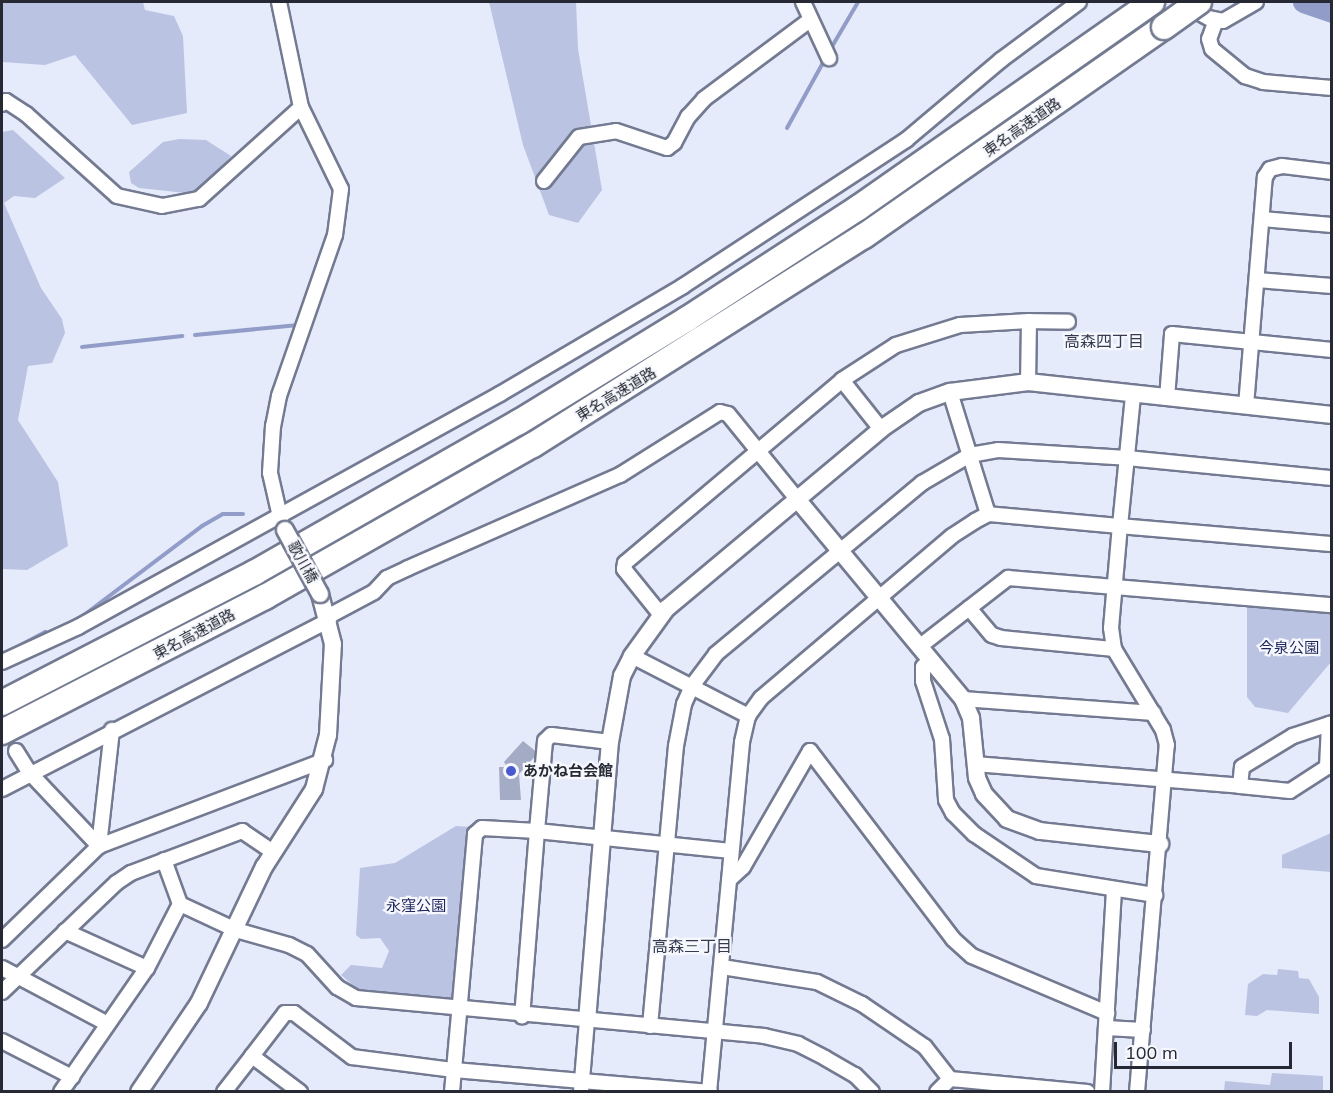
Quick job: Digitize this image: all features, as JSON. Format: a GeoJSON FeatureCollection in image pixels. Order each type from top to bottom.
{"type":"FeatureCollection","features":[{"type":"Feature","properties":{"kind":"highway","name":"東名高速道路"},"geometry":{"type":"LineString","coordinates":[[2,732],[265,597],[532,445],[864,236],[1199,2]]}},
{"type":"Feature","properties":{"kind":"highway","name":"東名高速道路"},"geometry":{"type":"LineString","coordinates":[[2,703],[254,573],[558,398],[858,208],[1150,3]]}},
{"type":"Feature","properties":{"kind":"street"},"geometry":{"type":"LineString","coordinates":[[279,2],[301,107],[338,178],[341,209],[311,311],[279,396],[270,473],[282,523]]}},
{"type":"Feature","properties":{"kind":"street"},"geometry":{"type":"LineString","coordinates":[[803,2],[830,58]]}},
{"type":"Feature","properties":{"kind":"street"},"geometry":{"type":"LineString","coordinates":[[2,662],[78,627],[282,523],[603,335],[809,206],[906,140],[1001,60],[1079,2]]}},
{"type":"Feature","properties":{"kind":"street"},"geometry":{"type":"LineString","coordinates":[[1180,2],[1216,20],[1231,19],[1256,2]]}},
{"type":"Feature","properties":{"kind":"street"},"geometry":{"type":"LineString","coordinates":[[544,181],[579,137],[616,131],[667,148],[674,143],[688,117],[704,99],[810,20]]}},
{"type":"Feature","properties":{"kind":"street"},"geometry":{"type":"LineString","coordinates":[[1216,20],[1209,39],[1212,49],[1245,76],[1263,82],[1332,88]]}},
{"type":"Feature","properties":{"kind":"street"},"geometry":{"type":"LineString","coordinates":[[2,104],[6,101],[26,114],[117,196],[162,206],[199,199],[301,107]]}},
{"type":"Feature","properties":{"kind":"street"},"geometry":{"type":"LineString","coordinates":[[1245,406],[1265,177],[1270,169],[1282,166],[1332,172]]}},
{"type":"Feature","properties":{"kind":"street"},"geometry":{"type":"LineString","coordinates":[[1262,219],[1332,225]]}},
{"type":"Feature","properties":{"kind":"street"},"geometry":{"type":"LineString","coordinates":[[1257,280],[1332,286]]}},
{"type":"Feature","properties":{"kind":"street"},"geometry":{"type":"LineString","coordinates":[[1028,382],[1029,321]]}},
{"type":"Feature","properties":{"kind":"street"},"geometry":{"type":"LineString","coordinates":[[661,615],[624,569],[625,563],[842,380],[896,345],[923,334],[960,325],[1029,321],[1068,322]]}},
{"type":"Feature","properties":{"kind":"street"},"geometry":{"type":"LineString","coordinates":[[1167,398],[1172,334],[1332,350]]}},
{"type":"Feature","properties":{"kind":"street"},"geometry":{"type":"LineString","coordinates":[[842,380],[881,429]]}},
{"type":"Feature","properties":{"kind":"street"},"geometry":{"type":"LineString","coordinates":[[582,1086],[610,742],[622,676],[632,656],[661,615],[881,429],[919,403],[950,392],[1028,382],[1332,415]]}},
{"type":"Feature","properties":{"kind":"street"},"geometry":{"type":"LineString","coordinates":[[950,392],[988,514]]}},
{"type":"Feature","properties":{"kind":"street"},"geometry":{"type":"LineString","coordinates":[[1133,395],[1111,628],[1114,650],[1152,713],[1167,745],[1137,1092]]}},
{"type":"Feature","properties":{"kind":"street"},"geometry":{"type":"LineString","coordinates":[[2,789],[29,772],[329,618],[375,592],[398,573],[620,475],[720,412],[728,414],[838,553],[963,699],[971,718],[975,764],[984,794],[1007,819],[1040,831],[1160,844]]}},
{"type":"Feature","properties":{"kind":"street"},"geometry":{"type":"LineString","coordinates":[[650,1026],[676,746],[684,704],[692,686],[716,654],[922,483],[970,455],[1030,450],[1332,478]]}},
{"type":"Feature","properties":{"kind":"street"},"geometry":{"type":"LineString","coordinates":[[224,1092],[285,1013],[294,1013],[352,1057],[582,1086],[709,1092],[732,851],[748,716],[761,698],[952,536],[988,514],[1332,544]]}},
{"type":"Feature","properties":{"kind":"street","name":"歌川橋"},"geometry":{"type":"LineString","coordinates":[[139,1092],[199,1003],[273,852],[315,789],[325,760],[333,644],[329,618],[320,594],[282,523]]}},
{"type":"Feature","properties":{"kind":"street"},"geometry":{"type":"LineString","coordinates":[[1155,895],[1114,891],[1036,876],[974,834],[953,813],[946,800],[942,739],[923,681],[925,654],[969,608],[1008,578],[1332,605]]}},
{"type":"Feature","properties":{"kind":"street"},"geometry":{"type":"LineString","coordinates":[[969,608],[992,635],[1001,638],[1114,650]]}},
{"type":"Feature","properties":{"kind":"street"},"geometry":{"type":"LineString","coordinates":[[632,656],[748,716]]}},
{"type":"Feature","properties":{"kind":"street"},"geometry":{"type":"LineString","coordinates":[[963,699],[1152,713]]}},
{"type":"Feature","properties":{"kind":"street"},"geometry":{"type":"LineString","coordinates":[[975,764],[1165,779],[1240,786],[1290,790],[1327,767],[1330,724],[1293,736],[1242,767],[1240,786]]}},
{"type":"Feature","properties":{"kind":"street"},"geometry":{"type":"LineString","coordinates":[[99,846],[112,730]]}},
{"type":"Feature","properties":{"kind":"street"},"geometry":{"type":"LineString","coordinates":[[522,1016],[545,741],[551,735],[610,742]]}},
{"type":"Feature","properties":{"kind":"street"},"geometry":{"type":"LineString","coordinates":[[16,751],[29,772],[99,846]]}},
{"type":"Feature","properties":{"kind":"street"},"geometry":{"type":"LineString","coordinates":[[729,880],[743,867],[810,751],[953,939],[972,956],[1107,1013]]}},
{"type":"Feature","properties":{"kind":"street"},"geometry":{"type":"LineString","coordinates":[[2,940],[99,846],[325,760]]}},
{"type":"Feature","properties":{"kind":"street"},"geometry":{"type":"LineString","coordinates":[[452,1092],[476,834],[482,828],[537,831],[732,851]]}},
{"type":"Feature","properties":{"kind":"street"},"geometry":{"type":"LineString","coordinates":[[2,992],[116,883],[164,860],[242,831],[273,852]]}},
{"type":"Feature","properties":{"kind":"street"},"geometry":{"type":"LineString","coordinates":[[164,860],[180,904],[236,930],[289,945],[307,954],[337,987],[356,998],[522,1016],[715,1031],[798,1044],[855,1075],[872,1092]]}},
{"type":"Feature","properties":{"kind":"street"},"geometry":{"type":"LineString","coordinates":[[1102,1092],[1114,891]]}},
{"type":"Feature","properties":{"kind":"street"},"geometry":{"type":"LineString","coordinates":[[61,1092],[106,1023],[147,968],[180,904]]}},
{"type":"Feature","properties":{"kind":"street"},"geometry":{"type":"LineString","coordinates":[[65,931],[147,968]]}},
{"type":"Feature","properties":{"kind":"street"},"geometry":{"type":"LineString","coordinates":[[722,967],[817,982],[862,1004],[925,1047],[951,1079],[1028,1089],[1087,1092]]}},
{"type":"Feature","properties":{"kind":"street"},"geometry":{"type":"LineString","coordinates":[[2,968],[15,978],[106,1023]]}},
{"type":"Feature","properties":{"kind":"street"},"geometry":{"type":"LineString","coordinates":[[1106,1028],[1143,1030]]}},
{"type":"Feature","properties":{"kind":"street"},"geometry":{"type":"LineString","coordinates":[[2,1041],[72,1077]]}},
{"type":"Feature","properties":{"kind":"street"},"geometry":{"type":"LineString","coordinates":[[252,1056],[300,1092]]}},
{"type":"Feature","properties":{"kind":"street"},"geometry":{"type":"LineString","coordinates":[[937,1092],[951,1079]]}},
{"type":"Feature","properties":{"kind":"green space"},"geometry":{"type":"Polygon","coordinates":[[[2,2],[143,2],[145,10],[174,16],[183,36],[187,113],[132,125],[75,55],[45,65],[2,62],[2,2]]]}},
{"type":"Feature","properties":{"kind":"green space"},"geometry":{"type":"Polygon","coordinates":[[[489,2],[576,2],[578,49],[602,190],[578,223],[549,215],[523,145],[489,2]]]}},
{"type":"Feature","properties":{"kind":"green space"},"geometry":{"type":"Polygon","coordinates":[[[13,130],[65,178],[35,198],[14,196],[4,203],[41,288],[62,319],[65,333],[52,363],[28,366],[18,420],[58,482],[68,546],[27,570],[2,569],[2,132],[13,130]]]}},
{"type":"Feature","properties":{"kind":"green space"},"geometry":{"type":"Polygon","coordinates":[[[179,139],[206,140],[231,156],[203,188],[186,193],[139,188],[131,183],[129,172],[163,142],[179,139]]]}},
{"type":"Feature","properties":{"kind":"green space","name":"今泉公園"},"geometry":{"type":"Polygon","coordinates":[[[1247,602],[1331,609],[1331,662],[1288,713],[1255,707],[1247,697],[1247,602]]]}},
{"type":"Feature","properties":{"kind":"green space","name":"永窪公園"},"geometry":{"type":"Polygon","coordinates":[[[456,826],[471,827],[455,994],[446,1001],[363,994],[341,975],[351,965],[382,968],[389,951],[380,938],[361,939],[356,935],[360,868],[395,863],[456,826]]]}},
{"type":"Feature","properties":{"kind":"green space"},"geometry":{"type":"Polygon","coordinates":[[[1331,833],[1331,872],[1282,868],[1282,855],[1331,833]]]}},
{"type":"Feature","properties":{"kind":"green space"},"geometry":{"type":"Polygon","coordinates":[[[1278,969],[1298,971],[1299,978],[1309,979],[1319,997],[1319,1014],[1267,1010],[1257,1016],[1245,1015],[1248,984],[1263,974],[1277,975],[1278,969]]]}},
{"type":"Feature","properties":{"kind":"green space"},"geometry":{"type":"Polygon","coordinates":[[[1272,1073],[1323,1076],[1323,1091],[1224,1091],[1225,1081],[1270,1085],[1272,1073]]]}},
{"type":"Feature","properties":{"kind":"building","name":"あかね台会館"},"geometry":{"type":"Polygon","coordinates":[[[523,741],[538,753],[519,774],[521,800],[500,800],[499,767],[507,767],[504,762],[523,741]]]}},
{"type":"Feature","properties":{"kind":"waterway"},"geometry":{"type":"LineString","coordinates":[[830,50],[858,2]]}},
{"type":"Feature","properties":{"kind":"waterway"},"geometry":{"type":"LineString","coordinates":[[1303,2],[1332,12]]}},
{"type":"Feature","properties":{"kind":"waterway"},"geometry":{"type":"LineString","coordinates":[[787,128],[824,61]]}},
{"type":"Feature","properties":{"kind":"waterway"},"geometry":{"type":"LineString","coordinates":[[195,335],[299,325]]}},
{"type":"Feature","properties":{"kind":"waterway"},"geometry":{"type":"LineString","coordinates":[[82,347],[182,336]]}},
{"type":"Feature","properties":{"kind":"waterway"},"geometry":{"type":"LineString","coordinates":[[80,618],[202,526],[223,514],[243,514]]}},
{"type":"Feature","properties":{"kind":"waterway"},"geometry":{"type":"LineString","coordinates":[[2,655],[45,632],[50,634]]}},
{"type":"Feature","properties":{"kind":"place","name":"あかね台会館"},"geometry":{"type":"Point","coordinates":[511,771]}},
{"type":"Feature","properties":{"kind":"district","name":"高森四丁目"},"geometry":{"type":"Point","coordinates":[1104,341]}},
{"type":"Feature","properties":{"kind":"district","name":"高森三丁目"},"geometry":{"type":"Point","coordinates":[692,946]}}]}
